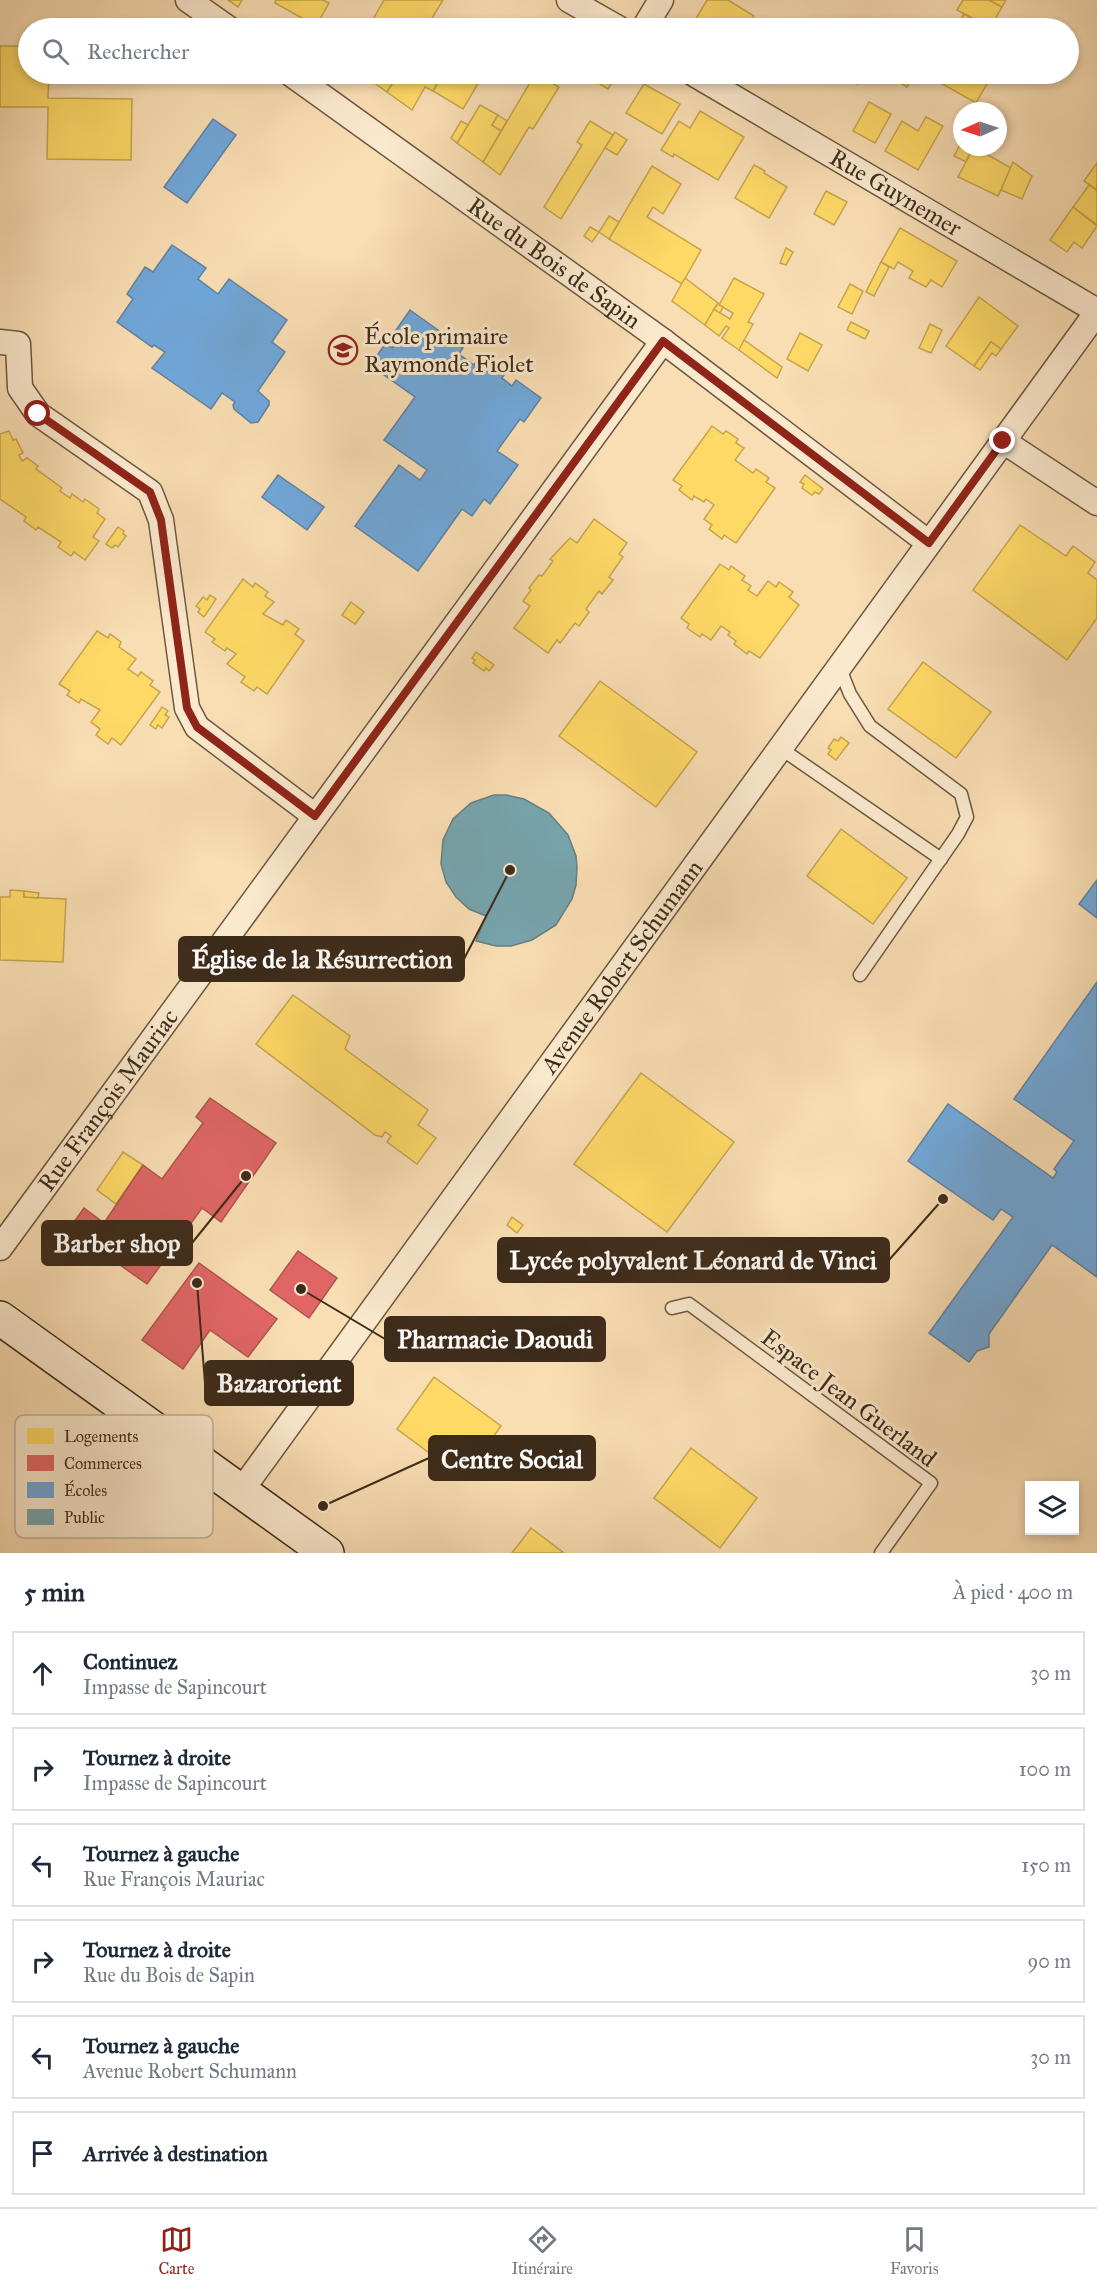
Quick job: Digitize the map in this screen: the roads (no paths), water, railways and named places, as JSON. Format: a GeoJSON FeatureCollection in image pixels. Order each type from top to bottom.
{"type":"FeatureCollection","features":[{"type":"Feature","properties":{"kind":"street"},"geometry":{"type":"LineString","coordinates":[[188,0],[214,18]]}},
{"type":"Feature","properties":{"kind":"street"},"geometry":{"type":"LineString","coordinates":[[569,0],[600,18]]}},
{"type":"Feature","properties":{"kind":"street"},"geometry":{"type":"LineString","coordinates":[[650,18],[661,0]]}},
{"type":"Feature","properties":{"kind":"street","name":"Rue du Bois de Sapin"},"geometry":{"type":"LineString","coordinates":[[305,84],[663,341],[929,543]]}},
{"type":"Feature","properties":{"kind":"street","name":"Rue Guynemer"},"geometry":{"type":"LineString","coordinates":[[711,84],[1097,311]]}},
{"type":"Feature","properties":{"kind":"street","name":"Avenue Robert Schumann"},"geometry":{"type":"LineString","coordinates":[[241,1491],[1097,311]]}},
{"type":"Feature","properties":{"kind":"street","name":"Rue François Mauriac"},"geometry":{"type":"LineString","coordinates":[[0,1248],[663,341]]}},
{"type":"Feature","properties":{"kind":"street"},"geometry":{"type":"LineString","coordinates":[[0,342],[18,344],[20,387],[38,414],[150,492],[161,520],[187,708],[197,727],[315,816]]}},
{"type":"Feature","properties":{"kind":"street"},"geometry":{"type":"LineString","coordinates":[[1003,441],[1097,504]]}},
{"type":"Feature","properties":{"kind":"street"},"geometry":{"type":"LineString","coordinates":[[0,1318],[135,1415]]}},
{"type":"Feature","properties":{"kind":"street"},"geometry":{"type":"LineString","coordinates":[[213,1471],[327,1553]]}},
{"type":"Feature","properties":{"kind":"lane"},"geometry":{"type":"LineString","coordinates":[[839,666],[850,694],[870,726],[961,794],[967,817],[941,859],[860,975]]}},
{"type":"Feature","properties":{"kind":"lane"},"geometry":{"type":"LineString","coordinates":[[780,748],[941,859]]}},
{"type":"Feature","properties":{"kind":"lane","name":"Espace Jean Guerland"},"geometry":{"type":"LineString","coordinates":[[672,1308],[689,1304],[931,1483],[881,1553]]}},
{"type":"Feature","properties":{"kind":"place","name":"École primaire Raymonde Fiolet"},"geometry":{"type":"Point","coordinates":[343,350]}},
{"type":"Feature","properties":{"kind":"place","name":"Église de la Résurrection"},"geometry":{"type":"Point","coordinates":[510,870]}},
{"type":"Feature","properties":{"kind":"place","name":"Barber shop"},"geometry":{"type":"Point","coordinates":[246,1176]}},
{"type":"Feature","properties":{"kind":"place","name":"Lycée polyvalent Léonard de Vinci"},"geometry":{"type":"Point","coordinates":[943,1199]}},
{"type":"Feature","properties":{"kind":"place","name":"Bazarorient"},"geometry":{"type":"Point","coordinates":[197,1283]}},
{"type":"Feature","properties":{"kind":"place","name":"Pharmacie Daoudi"},"geometry":{"type":"Point","coordinates":[301,1289]}},
{"type":"Feature","properties":{"kind":"place","name":"Centre Social"},"geometry":{"type":"Point","coordinates":[323,1506]}}]}
